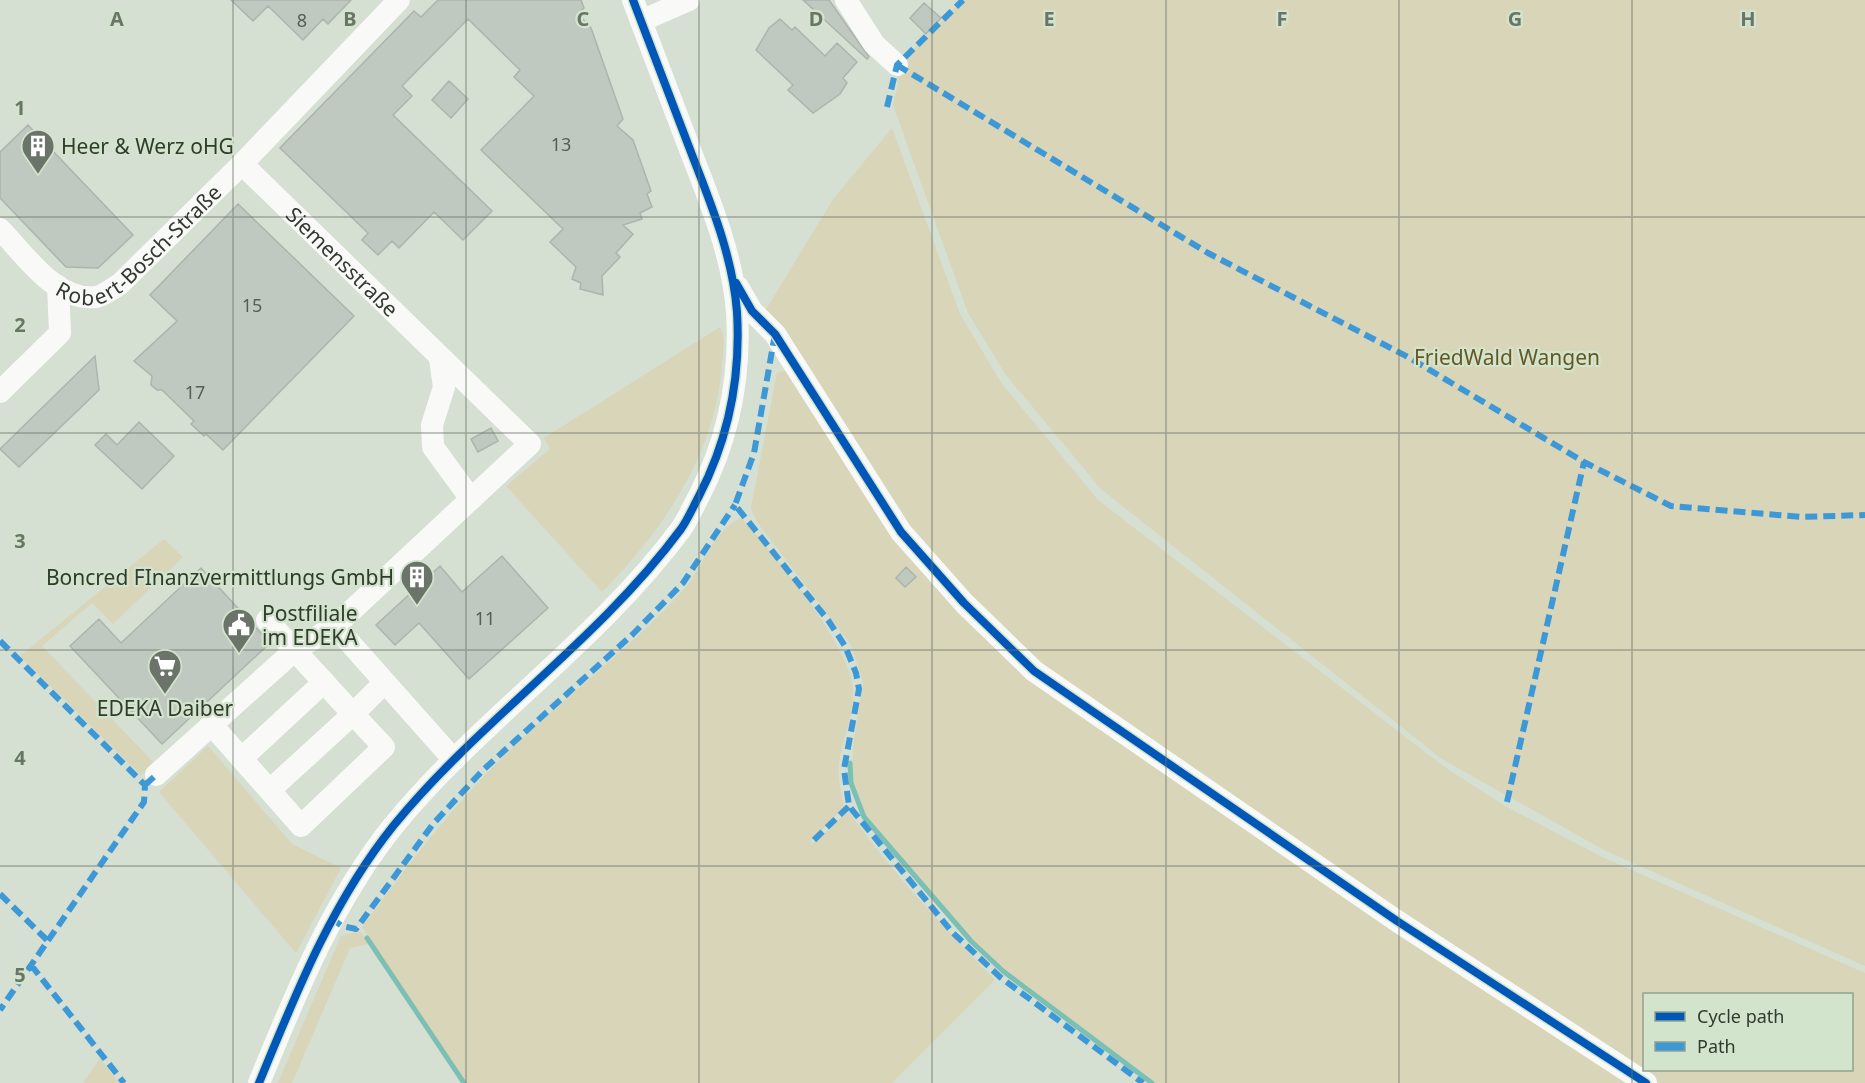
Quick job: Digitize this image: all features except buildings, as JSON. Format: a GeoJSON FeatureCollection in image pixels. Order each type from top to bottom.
{"type":"FeatureCollection","features":[{"type":"Feature","properties":{"kind":"street","name":"Robert-Bosch-Straße"},"geometry":{"type":"LineString","coordinates":[[0,229],[58,286],[76,296],[97,297],[120,284],[242,164],[399,0]]}},
{"type":"Feature","properties":{"kind":"street"},"geometry":{"type":"LineString","coordinates":[[259,1083],[331,918],[370,856],[395,824],[454,760],[600,622],[682,527],[714,467],[730,417],[738,366],[733,278],[712,207],[633,0]]}},
{"type":"Feature","properties":{"kind":"street"},"geometry":{"type":"LineString","coordinates":[[641,21],[689,0]]}},
{"type":"Feature","properties":{"kind":"street"},"geometry":{"type":"LineString","coordinates":[[846,0],[874,44],[897,65]]}},
{"type":"Feature","properties":{"kind":"street","name":"Siemensstraße"},"geometry":{"type":"LineString","coordinates":[[156,775],[295,650],[335,626],[530,444],[242,164]]}},
{"type":"Feature","properties":{"kind":"street"},"geometry":{"type":"LineString","coordinates":[[733,278],[752,311],[775,334],[901,532],[963,603],[1034,671],[1397,921],[1646,1083]]}},
{"type":"Feature","properties":{"kind":"street"},"geometry":{"type":"LineString","coordinates":[[0,392],[60,333],[58,286]]}},
{"type":"Feature","properties":{"kind":"street"},"geometry":{"type":"LineString","coordinates":[[440,359],[444,387],[432,425],[433,447],[471,499]]}},
{"type":"Feature","properties":{"kind":"street"},"geometry":{"type":"LineString","coordinates":[[211,724],[301,826],[384,747],[267,620]]}},
{"type":"Feature","properties":{"kind":"street"},"geometry":{"type":"LineString","coordinates":[[335,626],[454,760]]}},
{"type":"Feature","properties":{"kind":"street"},"geometry":{"type":"LineString","coordinates":[[242,758],[324,682]]}},
{"type":"Feature","properties":{"kind":"street"},"geometry":{"type":"LineString","coordinates":[[270,790],[384,683]]}},
{"type":"Feature","properties":{"kind":"green space","name":"FriedWald Wangen"},"geometry":{"type":"Polygon","coordinates":[[[963,0],[1865,0],[1865,966],[1604,850],[1442,759],[1101,489],[1006,375],[968,313],[893,105],[898,84],[897,65],[963,0]]]}},
{"type":"Feature","properties":{"kind":"green space"},"geometry":{"type":"Polygon","coordinates":[[[892,128],[960,314],[1002,384],[1098,500],[1443,766],[1505,806],[1600,856],[1865,973],[1865,1083],[1659,1083],[1365,891],[1037,665],[909,529],[765,311],[834,198],[892,128]]]}},
{"type":"Feature","properties":{"kind":"green space"},"geometry":{"type":"Polygon","coordinates":[[[720,327],[724,345],[718,396],[710,427],[698,458],[683,488],[646,543],[602,592],[506,486],[550,449],[544,438],[720,327]]]}},
{"type":"Feature","properties":{"kind":"green space"},"geometry":{"type":"Polygon","coordinates":[[[788,370],[963,611],[1638,1083],[1157,1083],[1003,970],[970,938],[865,815],[852,783],[853,747],[863,682],[851,645],[757,522],[751,508],[777,373],[788,370]]]}},
{"type":"Feature","properties":{"kind":"green space"},"geometry":{"type":"Polygon","coordinates":[[[741,518],[790,575],[825,625],[849,671],[853,689],[852,708],[839,768],[844,807],[811,841],[812,845],[848,811],[900,877],[995,980],[892,1083],[467,1083],[362,927],[421,849],[468,793],[509,751],[612,660],[661,613],[685,588],[716,539],[732,523],[741,518]]]}},
{"type":"Feature","properties":{"kind":"green space"},"geometry":{"type":"Polygon","coordinates":[[[164,539],[183,557],[113,624],[92,603],[42,646],[154,763],[141,775],[20,656],[164,539]]]}},
{"type":"Feature","properties":{"kind":"green space"},"geometry":{"type":"Polygon","coordinates":[[[208,746],[292,844],[341,868],[296,953],[159,792],[208,746]]]}},
{"type":"Feature","properties":{"kind":"green space"},"geometry":{"type":"Polygon","coordinates":[[[360,931],[369,944],[350,948],[292,1083],[278,1083],[341,936],[360,931]]]}},
{"type":"Feature","properties":{"kind":"green space"},"geometry":{"type":"Polygon","coordinates":[[[100,1058],[119,1083],[83,1083],[100,1058]]]}},
{"type":"Feature","properties":{"kind":"waterway"},"geometry":{"type":"LineString","coordinates":[[850,763],[851,783],[864,817],[971,941],[1003,971],[1152,1083]]}},
{"type":"Feature","properties":{"kind":"waterway"},"geometry":{"type":"LineString","coordinates":[[367,938],[464,1083]]}},
{"type":"Feature","properties":{"kind":"marked path"},"geometry":{"type":"LineString","coordinates":[[887,107],[897,65],[963,0]]}},
{"type":"Feature","properties":{"kind":"marked path"},"geometry":{"type":"LineString","coordinates":[[897,65],[1208,253],[1408,357],[1584,462],[1671,506],[1801,517],[1865,515]]}},
{"type":"Feature","properties":{"kind":"marked path"},"geometry":{"type":"LineString","coordinates":[[775,334],[754,453],[735,505],[828,620],[845,646],[856,673],[859,689],[844,769],[849,806],[952,932],[1000,977],[1143,1083]]}},
{"type":"Feature","properties":{"kind":"marked path"},"geometry":{"type":"LineString","coordinates":[[1507,802],[1584,462]]}},
{"type":"Feature","properties":{"kind":"marked path"},"geometry":{"type":"LineString","coordinates":[[331,918],[342,926],[356,929],[433,824],[483,770],[633,634],[683,583],[735,505]]}},
{"type":"Feature","properties":{"kind":"marked path"},"geometry":{"type":"LineString","coordinates":[[0,641],[145,785],[144,802],[0,1010]]}},
{"type":"Feature","properties":{"kind":"marked path"},"geometry":{"type":"LineString","coordinates":[[145,785],[156,775]]}},
{"type":"Feature","properties":{"kind":"marked path"},"geometry":{"type":"LineString","coordinates":[[814,840],[849,806]]}},
{"type":"Feature","properties":{"kind":"marked path"},"geometry":{"type":"LineString","coordinates":[[0,894],[47,940]]}},
{"type":"Feature","properties":{"kind":"marked path"},"geometry":{"type":"LineString","coordinates":[[31,965],[124,1083]]}},
{"type":"Feature","properties":{"kind":"cycle path"},"geometry":{"type":"LineString","coordinates":[[259,1083],[317,949],[352,885],[372,855],[394,825],[428,786],[577,644],[648,570],[686,521],[718,452],[735,384],[738,336],[735,292],[721,234],[633,0]]}},
{"type":"Feature","properties":{"kind":"cycle path"},"geometry":{"type":"LineString","coordinates":[[736,283],[752,311],[775,334],[901,532],[964,603],[1034,671],[1397,921],[1646,1083]]}},
{"type":"Feature","properties":{"kind":"place","name":"Heer & Werz oHG"},"geometry":{"type":"Point","coordinates":[38,175]}},
{"type":"Feature","properties":{"kind":"place","name":"Boncred FInanzvermittlungs GmbH"},"geometry":{"type":"Point","coordinates":[417,606]}},
{"type":"Feature","properties":{"kind":"place","name":"Postfiliale im EDEKA"},"geometry":{"type":"Point","coordinates":[239,654]}},
{"type":"Feature","properties":{"kind":"place","name":"EDEKA Daiber"},"geometry":{"type":"Point","coordinates":[165,695]}}]}
